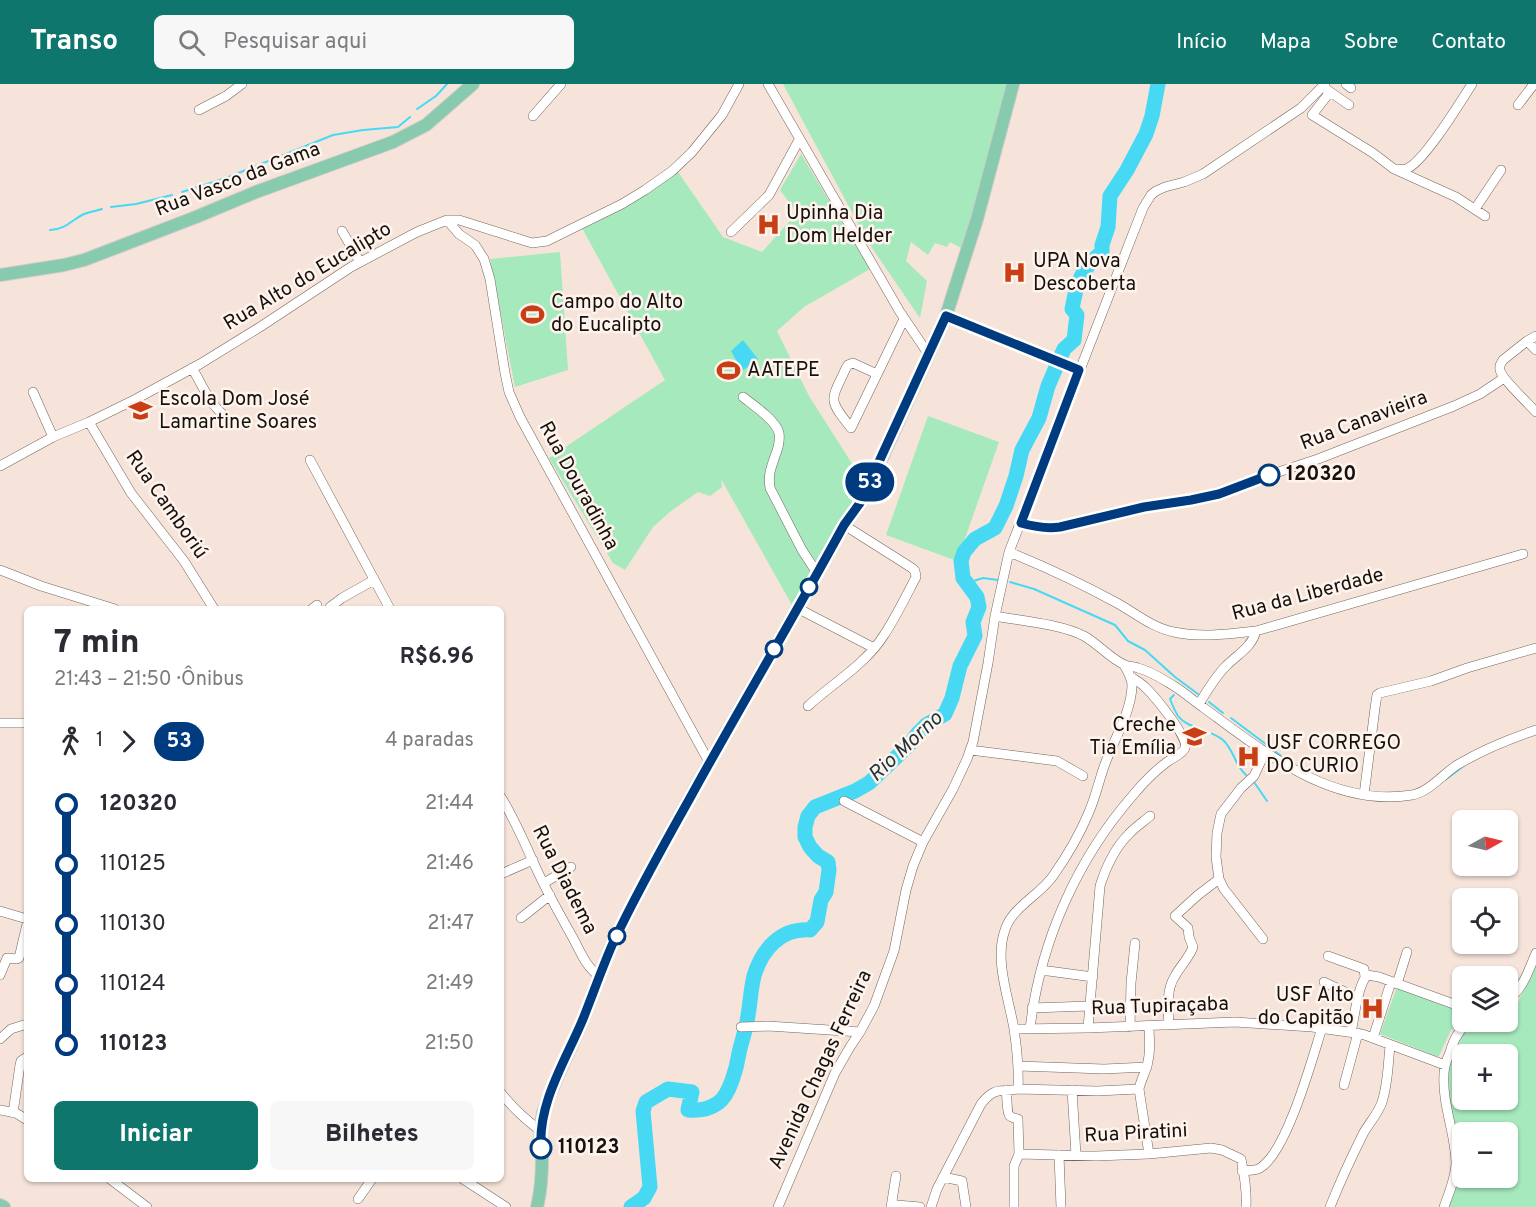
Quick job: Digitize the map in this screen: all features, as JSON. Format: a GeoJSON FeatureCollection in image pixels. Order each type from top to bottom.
{"type":"FeatureCollection","features":[{"type":"Feature","properties":{"kind":"main road","name":"Rua Vasco da Gama"},"geometry":{"type":"LineString","coordinates":[[0,275],[84,260],[256,192],[393,142],[426,125],[473,84]]}},
{"type":"Feature","properties":{"kind":"main road"},"geometry":{"type":"LineString","coordinates":[[537,1207],[542,1157],[542,1115],[583,1020],[599,976],[660,852],[844,525],[860,503],[946,316],[977,219],[1013,84]]}},
{"type":"Feature","properties":{"kind":"main road"},"geometry":{"type":"LineString","coordinates":[[0,1206],[4,1207]]}},
{"type":"Feature","properties":{"kind":"street"},"geometry":{"type":"LineString","coordinates":[[199,110],[226,96],[242,84]]}},
{"type":"Feature","properties":{"kind":"street"},"geometry":{"type":"LineString","coordinates":[[533,116],[561,84]]}},
{"type":"Feature","properties":{"kind":"street"},"geometry":{"type":"LineString","coordinates":[[447,220],[459,220],[532,243],[547,241],[622,204],[672,171],[692,152],[722,115],[739,84]]}},
{"type":"Feature","properties":{"kind":"street"},"geometry":{"type":"LineString","coordinates":[[768,84],[904,319],[928,355]]}},
{"type":"Feature","properties":{"kind":"street"},"geometry":{"type":"LineString","coordinates":[[1394,169],[1402,170],[1410,167],[1432,145],[1472,84]]}},
{"type":"Feature","properties":{"kind":"street"},"geometry":{"type":"LineString","coordinates":[[1518,105],[1534,84]]}},
{"type":"Feature","properties":{"kind":"street"},"geometry":{"type":"LineString","coordinates":[[1349,105],[1326,88],[1312,115],[1373,153],[1394,169],[1456,197],[1485,216]]}},
{"type":"Feature","properties":{"kind":"street","name":"Avenida Chagas Ferreira"},"geometry":{"type":"LineString","coordinates":[[778,1207],[835,1073],[874,1006],[894,951],[906,890],[921,841],[960,775],[970,750],[1009,552],[1076,369],[1143,208],[1151,195],[1165,187],[1203,174],[1301,108],[1326,88]]}},
{"type":"Feature","properties":{"kind":"street"},"geometry":{"type":"LineString","coordinates":[[731,232],[769,195],[799,140]]}},
{"type":"Feature","properties":{"kind":"street"},"geometry":{"type":"LineString","coordinates":[[1475,209],[1501,170]]}},
{"type":"Feature","properties":{"kind":"street","name":"Rua Alto do Eucalipto"},"geometry":{"type":"LineString","coordinates":[[0,466],[53,436],[136,399],[253,331],[360,262],[417,232],[447,220]]}},
{"type":"Feature","properties":{"kind":"street","name":"Rua Douradinha"},"geometry":{"type":"LineString","coordinates":[[447,220],[459,234],[475,245],[484,259],[490,279],[509,392],[520,417],[710,762]]}},
{"type":"Feature","properties":{"kind":"street"},"geometry":{"type":"LineString","coordinates":[[342,231],[360,262]]}},
{"type":"Feature","properties":{"kind":"street"},"geometry":{"type":"LineString","coordinates":[[946,316],[1076,369]]}},
{"type":"Feature","properties":{"kind":"street"},"geometry":{"type":"LineString","coordinates":[[877,374],[853,363],[846,368],[833,398],[839,413],[850,428],[866,395],[877,374],[904,319]]}},
{"type":"Feature","properties":{"kind":"street"},"geometry":{"type":"LineString","coordinates":[[1536,350],[1532,338],[1500,364],[1504,378],[1536,412]]}},
{"type":"Feature","properties":{"kind":"street"},"geometry":{"type":"LineString","coordinates":[[192,368],[211,401],[225,416]]}},
{"type":"Feature","properties":{"kind":"street","name":"Rua Canavieira"},"geometry":{"type":"LineString","coordinates":[[1021,523],[1038,528],[1060,527],[1131,509],[1219,494],[1318,459],[1454,406],[1493,387],[1504,378]]}},
{"type":"Feature","properties":{"kind":"street"},"geometry":{"type":"LineString","coordinates":[[33,392],[53,436]]}},
{"type":"Feature","properties":{"kind":"street"},"geometry":{"type":"LineString","coordinates":[[743,397],[775,424],[779,433],[778,446],[769,470],[770,488],[802,550],[818,573]]}},
{"type":"Feature","properties":{"kind":"street","name":"Rua Camboriú"},"geometry":{"type":"LineString","coordinates":[[88,422],[130,493],[184,561],[212,606]]}},
{"type":"Feature","properties":{"kind":"street"},"geometry":{"type":"LineString","coordinates":[[310,460],[388,606]]}},
{"type":"Feature","properties":{"kind":"street"},"geometry":{"type":"LineString","coordinates":[[808,706],[854,668],[874,648],[884,636],[916,577],[915,571],[844,525]]}},
{"type":"Feature","properties":{"kind":"street","name":"Rua da Liberdade"},"geometry":{"type":"LineString","coordinates":[[1009,552],[1052,569],[1149,622],[1173,632],[1203,636],[1256,630],[1524,554]]}},
{"type":"Feature","properties":{"kind":"street"},"geometry":{"type":"LineString","coordinates":[[0,570],[101,606]]}},
{"type":"Feature","properties":{"kind":"street"},"geometry":{"type":"LineString","coordinates":[[331,606],[374,580]]}},
{"type":"Feature","properties":{"kind":"street"},"geometry":{"type":"LineString","coordinates":[[797,608],[874,648]]}},
{"type":"Feature","properties":{"kind":"street"},"geometry":{"type":"LineString","coordinates":[[995,616],[1072,631],[1086,637],[1124,665],[1131,676],[1145,686],[1184,739],[1185,748],[1153,773],[1133,795],[1108,826],[1077,878],[1048,942],[1032,1008],[1030,1029]]}},
{"type":"Feature","properties":{"kind":"street"},"geometry":{"type":"LineString","coordinates":[[1199,704],[1211,684],[1226,666],[1248,647],[1254,639],[1256,630]]}},
{"type":"Feature","properties":{"kind":"street"},"geometry":{"type":"LineString","coordinates":[[1364,795],[1377,695],[1431,681],[1536,648]]}},
{"type":"Feature","properties":{"kind":"street"},"geometry":{"type":"LineString","coordinates":[[1124,665],[1148,672],[1175,687],[1283,764],[1322,783],[1364,795],[1415,794],[1465,760],[1536,730]]}},
{"type":"Feature","properties":{"kind":"street"},"geometry":{"type":"LineString","coordinates":[[1018,1089],[1014,1029],[1002,959],[1004,930],[1010,918],[1040,892],[1053,877],[1089,812],[1105,764],[1128,708],[1132,687],[1131,676]]}},
{"type":"Feature","properties":{"kind":"street"},"geometry":{"type":"LineString","coordinates":[[0,723],[24,723]]}},
{"type":"Feature","properties":{"kind":"street"},"geometry":{"type":"LineString","coordinates":[[970,750],[1057,761],[1083,776]]}},
{"type":"Feature","properties":{"kind":"street"},"geometry":{"type":"LineString","coordinates":[[1263,939],[1224,889],[1219,879],[1216,857],[1221,814],[1241,788],[1254,776],[1265,753]]}},
{"type":"Feature","properties":{"kind":"street"},"geometry":{"type":"LineString","coordinates":[[844,801],[921,841]]}},
{"type":"Feature","properties":{"kind":"street","name":"Rua Diadema"},"geometry":{"type":"LineString","coordinates":[[504,802],[585,961],[599,976]]}},
{"type":"Feature","properties":{"kind":"street"},"geometry":{"type":"LineString","coordinates":[[1088,1028],[1100,886],[1106,867],[1128,834],[1150,816]]}},
{"type":"Feature","properties":{"kind":"street"},"geometry":{"type":"LineString","coordinates":[[504,873],[533,860]]}},
{"type":"Feature","properties":{"kind":"street"},"geometry":{"type":"LineString","coordinates":[[544,883],[571,867]]}},
{"type":"Feature","properties":{"kind":"street"},"geometry":{"type":"LineString","coordinates":[[1169,1025],[1168,1007],[1173,977],[1189,958],[1193,946],[1188,928],[1175,916],[1219,879]]}},
{"type":"Feature","properties":{"kind":"street"},"geometry":{"type":"LineString","coordinates":[[521,918],[550,895]]}},
{"type":"Feature","properties":{"kind":"street"},"geometry":{"type":"LineString","coordinates":[[0,910],[24,918]]}},
{"type":"Feature","properties":{"kind":"street"},"geometry":{"type":"LineString","coordinates":[[0,975],[7,958],[19,958],[24,937]]}},
{"type":"Feature","properties":{"kind":"street"},"geometry":{"type":"LineString","coordinates":[[1130,1027],[1135,943]]}},
{"type":"Feature","properties":{"kind":"street"},"geometry":{"type":"LineString","coordinates":[[1373,1038],[1407,952]]}},
{"type":"Feature","properties":{"kind":"street"},"geometry":{"type":"LineString","coordinates":[[1518,989],[1536,953]]}},
{"type":"Feature","properties":{"kind":"street"},"geometry":{"type":"LineString","coordinates":[[1328,956],[1364,969],[1368,976],[1452,1004]]}},
{"type":"Feature","properties":{"kind":"street"},"geometry":{"type":"LineString","coordinates":[[1041,970],[1093,977]]}},
{"type":"Feature","properties":{"kind":"street"},"geometry":{"type":"LineString","coordinates":[[1344,1085],[1355,1032],[1358,998],[1368,976]]}},
{"type":"Feature","properties":{"kind":"street"},"geometry":{"type":"LineString","coordinates":[[1324,982],[1358,998]]}},
{"type":"Feature","properties":{"kind":"street"},"geometry":{"type":"LineString","coordinates":[[1032,1008],[1089,1006]]}},
{"type":"Feature","properties":{"kind":"street","name":"Rua Tupiraçaba"},"geometry":{"type":"LineString","coordinates":[[1014,1029],[1235,1022],[1322,1028],[1355,1032],[1445,1065]]}},
{"type":"Feature","properties":{"kind":"street"},"geometry":{"type":"LineString","coordinates":[[0,1039],[11,1029],[24,1025]]}},
{"type":"Feature","properties":{"kind":"street"},"geometry":{"type":"LineString","coordinates":[[741,1027],[768,1026],[860,1032]]}},
{"type":"Feature","properties":{"kind":"street"},"geometry":{"type":"LineString","coordinates":[[1149,1026],[1150,1052],[1139,1089],[1149,1154]]}},
{"type":"Feature","properties":{"kind":"street"},"geometry":{"type":"LineString","coordinates":[[1246,1207],[1246,1187],[1242,1171],[1260,1168],[1277,1151],[1292,1117],[1322,1028]]}},
{"type":"Feature","properties":{"kind":"street"},"geometry":{"type":"LineString","coordinates":[[1444,1207],[1453,1182],[1456,1164],[1444,1090],[1445,1065],[1458,1032]]}},
{"type":"Feature","properties":{"kind":"street"},"geometry":{"type":"LineString","coordinates":[[1330,1207],[1357,1145],[1382,1101],[1390,1046]]}},
{"type":"Feature","properties":{"kind":"street"},"geometry":{"type":"LineString","coordinates":[[13,1113],[21,1060],[24,1058]]}},
{"type":"Feature","properties":{"kind":"street"},"geometry":{"type":"LineString","coordinates":[[1018,1066],[1104,1069],[1147,1067]]}},
{"type":"Feature","properties":{"kind":"street"},"geometry":{"type":"LineString","coordinates":[[931,1207],[943,1178],[981,1104],[992,1093],[999,1090],[1018,1089],[1139,1089]]}},
{"type":"Feature","properties":{"kind":"street"},"geometry":{"type":"LineString","coordinates":[[1006,1090],[1007,1113],[1018,1119],[1018,1154],[1014,1166],[1014,1207]]}},
{"type":"Feature","properties":{"kind":"street"},"geometry":{"type":"LineString","coordinates":[[1072,1090],[1076,1155]]}},
{"type":"Feature","properties":{"kind":"street"},"geometry":{"type":"LineString","coordinates":[[504,1096],[527,1121],[541,1131]]}},
{"type":"Feature","properties":{"kind":"street"},"geometry":{"type":"LineString","coordinates":[[0,1110],[24,1118]]}},
{"type":"Feature","properties":{"kind":"street","name":"Rua Piratini"},"geometry":{"type":"LineString","coordinates":[[1018,1154],[1149,1154],[1211,1148],[1222,1150],[1241,1159],[1242,1171]]}},
{"type":"Feature","properties":{"kind":"street"},"geometry":{"type":"LineString","coordinates":[[1059,1155],[1061,1207]]}},
{"type":"Feature","properties":{"kind":"street"},"geometry":{"type":"LineString","coordinates":[[896,1176],[891,1207],[897,1205],[920,1207]]}},
{"type":"Feature","properties":{"kind":"street"},"geometry":{"type":"LineString","coordinates":[[943,1178],[962,1181],[966,1207]]}},
{"type":"Feature","properties":{"kind":"street"},"geometry":{"type":"LineString","coordinates":[[114,1182],[147,1207]]}},
{"type":"Feature","properties":{"kind":"street"},"geometry":{"type":"LineString","coordinates":[[358,1199],[370,1182]]}},
{"type":"Feature","properties":{"kind":"street"},"geometry":{"type":"LineString","coordinates":[[468,1182],[506,1207]]}},
{"type":"Feature","properties":{"kind":"green space"},"geometry":{"type":"Polygon","coordinates":[[[783,84],[1011,84],[963,249],[950,242],[947,247],[935,243],[928,255],[911,242],[906,261],[927,281],[920,318],[868,242],[783,84]]]}},
{"type":"Feature","properties":{"kind":"green space","name":"AATEPE"},"geometry":{"type":"Polygon","coordinates":[[[801,154],[870,269],[804,307],[777,331],[809,396],[865,484],[792,605],[721,479],[722,487],[710,496],[698,492],[653,527],[625,570],[613,563],[549,458],[665,380],[582,228],[631,202],[678,172],[723,237],[762,252],[797,213],[780,190],[801,154]]]}},
{"type":"Feature","properties":{"kind":"green space","name":"Campo do Alto do Eucalipto"},"geometry":{"type":"Polygon","coordinates":[[[560,252],[568,370],[515,387],[490,259],[560,252]]]}},
{"type":"Feature","properties":{"kind":"green space"},"geometry":{"type":"Polygon","coordinates":[[[928,416],[999,442],[957,561],[886,535],[928,416]]]}},
{"type":"Feature","properties":{"kind":"green space"},"geometry":{"type":"Polygon","coordinates":[[[1536,955],[1536,1207],[1447,1207],[1453,1188],[1518,1188],[1518,1122],[1452,1122],[1452,1129],[1441,1076],[1452,1048],[1452,1110],[1518,1110],[1518,1044],[1454,1044],[1456,1038],[1466,1032],[1518,1032],[1518,1002],[1536,955]]]}},
{"type":"Feature","properties":{"kind":"green space"},"geometry":{"type":"Polygon","coordinates":[[[1397,987],[1452,1006],[1452,1029],[1439,1056],[1380,1034],[1397,987]]]}},
{"type":"Feature","properties":{"kind":"water"},"geometry":{"type":"Polygon","coordinates":[[[743,340],[758,359],[742,371],[731,351],[743,340]]]}},
{"type":"Feature","properties":{"kind":"waterway"},"geometry":{"type":"LineString","coordinates":[[417,109],[436,96],[447,84]]}},
{"type":"Feature","properties":{"kind":"waterway","name":"Rio Morno"},"geometry":{"type":"LineString","coordinates":[[631,1207],[644,1198],[650,1187],[643,1111],[646,1102],[668,1089],[692,1092],[688,1110],[707,1109],[722,1099],[735,1072],[754,976],[762,957],[774,942],[790,933],[810,930],[817,922],[821,900],[826,892],[829,870],[828,862],[818,856],[805,837],[808,816],[815,807],[869,783],[908,746],[926,725],[945,714],[952,698],[960,666],[975,636],[973,622],[979,607],[977,597],[963,578],[961,561],[964,552],[975,539],[995,528],[1006,506],[1022,450],[1039,418],[1048,386],[1064,349],[1074,340],[1077,315],[1072,309],[1078,283],[1089,265],[1102,252],[1108,227],[1110,196],[1146,134],[1158,84]]}},
{"type":"Feature","properties":{"kind":"waterway"},"geometry":{"type":"LineString","coordinates":[[182,192],[226,178],[333,135],[398,127],[410,117]]}},
{"type":"Feature","properties":{"kind":"waterway"},"geometry":{"type":"LineString","coordinates":[[111,207],[136,204],[172,195]]}},
{"type":"Feature","properties":{"kind":"waterway"},"geometry":{"type":"LineString","coordinates":[[50,230],[67,225],[82,215],[102,209]]}},
{"type":"Feature","properties":{"kind":"waterway"},"geometry":{"type":"LineString","coordinates":[[967,583],[983,578],[998,580]]}},
{"type":"Feature","properties":{"kind":"waterway"},"geometry":{"type":"LineString","coordinates":[[1010,582],[1034,589],[1115,625],[1128,641],[1145,650],[1198,694]]}},
{"type":"Feature","properties":{"kind":"waterway"},"geometry":{"type":"LineString","coordinates":[[1174,695],[1170,699],[1178,716],[1187,724],[1212,733],[1223,740],[1246,775]]}},
{"type":"Feature","properties":{"kind":"waterway"},"geometry":{"type":"LineString","coordinates":[[1209,702],[1223,713]]}},
{"type":"Feature","properties":{"kind":"waterway"},"geometry":{"type":"LineString","coordinates":[[1231,718],[1282,757]]}},
{"type":"Feature","properties":{"kind":"waterway"},"geometry":{"type":"LineString","coordinates":[[1445,780],[1465,765]]}},
{"type":"Feature","properties":{"kind":"waterway"},"geometry":{"type":"LineString","coordinates":[[1254,782],[1267,801]]}},
{"type":"Feature","properties":{"kind":"bus line","name":"53"},"geometry":{"type":"LineString","coordinates":[[541,1148],[542,1115],[614,942],[710,762],[844,525],[860,503],[946,316],[1079,370],[1021,523],[1038,528],[1060,527],[1112,513],[1219,494],[1269,475]]}},
{"type":"Feature","properties":{"kind":"place","name":"Upinha Dia Dom Helder"},"geometry":{"type":"Point","coordinates":[768,225]}},
{"type":"Feature","properties":{"kind":"place","name":"UPA Nova Descoberta"},"geometry":{"type":"Point","coordinates":[1015,273]}},
{"type":"Feature","properties":{"kind":"place","name":"Campo do Alto do Eucalipto"},"geometry":{"type":"Point","coordinates":[533,314]}},
{"type":"Feature","properties":{"kind":"place","name":"AATEPE"},"geometry":{"type":"Point","coordinates":[729,371]}},
{"type":"Feature","properties":{"kind":"place","name":"Escola Dom José Lamartine Soares"},"geometry":{"type":"Point","coordinates":[141,411]}},
{"type":"Feature","properties":{"kind":"place","name":"120320"},"geometry":{"type":"Point","coordinates":[1269,475]}},
{"type":"Feature","properties":{"kind":"place","name":"Creche Tia Emília"},"geometry":{"type":"Point","coordinates":[1194,737]}},
{"type":"Feature","properties":{"kind":"place","name":"USF CORREGO DO CURIO"},"geometry":{"type":"Point","coordinates":[1248,756]}},
{"type":"Feature","properties":{"kind":"place","name":"USF Alto do Capitão"},"geometry":{"type":"Point","coordinates":[1372,1008]}},
{"type":"Feature","properties":{"kind":"place","name":"110123"},"geometry":{"type":"Point","coordinates":[541,1148]}}]}
